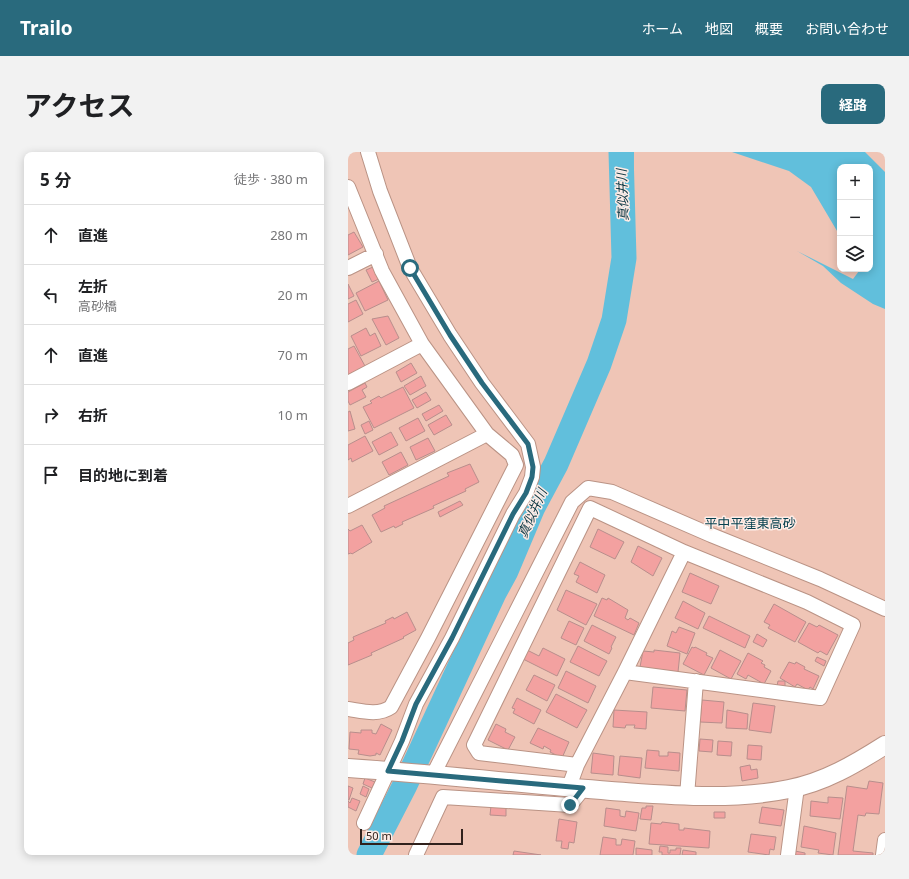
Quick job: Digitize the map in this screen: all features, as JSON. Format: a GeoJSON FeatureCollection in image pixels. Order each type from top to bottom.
{"type":"FeatureCollection","features":[{"type":"Feature","properties":{"kind":"street"},"geometry":{"type":"LineString","coordinates":[[364,823],[390,771],[416,704],[452,638],[513,514],[526,493],[532,477],[533,467],[528,444],[482,383],[450,335],[410,268],[380,191],[368,152]]}},
{"type":"Feature","properties":{"kind":"street"},"geometry":{"type":"LineString","coordinates":[[348,187],[376,254],[422,344],[486,434],[512,455],[516,465],[428,638],[391,707],[385,712],[348,709]]}},
{"type":"Feature","properties":{"kind":"street"},"geometry":{"type":"LineString","coordinates":[[348,268],[376,254]]}},
{"type":"Feature","properties":{"kind":"street"},"geometry":{"type":"LineString","coordinates":[[348,383],[422,344]]}},
{"type":"Feature","properties":{"kind":"street"},"geometry":{"type":"LineString","coordinates":[[348,506],[486,434]]}},
{"type":"Feature","properties":{"kind":"street"},"geometry":{"type":"LineString","coordinates":[[434,774],[572,502],[588,488],[612,492],[711,535],[820,579],[885,610]]}},
{"type":"Feature","properties":{"kind":"street"},"geometry":{"type":"LineString","coordinates":[[577,765],[479,753],[474,745],[590,508],[684,552],[807,602],[853,625],[820,698],[625,672]]}},
{"type":"Feature","properties":{"kind":"street"},"geometry":{"type":"LineString","coordinates":[[416,855],[443,797],[570,805],[576,788],[577,765],[684,552]]}},
{"type":"Feature","properties":{"kind":"street"},"geometry":{"type":"LineString","coordinates":[[687,796],[696,682]]}},
{"type":"Feature","properties":{"kind":"street"},"geometry":{"type":"LineString","coordinates":[[348,768],[687,796],[755,793],[797,787],[835,774],[885,745]]}},
{"type":"Feature","properties":{"kind":"street"},"geometry":{"type":"LineString","coordinates":[[788,855],[797,787]]}},
{"type":"Feature","properties":{"kind":"street"},"geometry":{"type":"LineString","coordinates":[[883,855],[885,840]]}},
{"type":"Feature","properties":{"kind":"water"},"geometry":{"type":"Polygon","coordinates":[[[622,152],[634,152],[633,207],[631,225],[623,251],[624,223],[622,152]]]}},
{"type":"Feature","properties":{"kind":"water"},"geometry":{"type":"Polygon","coordinates":[[[732,152],[865,152],[885,172],[885,309],[873,304],[841,283],[823,266],[797,251],[853,279],[858,272],[873,272],[873,164],[837,164],[837,231],[811,187],[789,171],[732,152]]]}},
{"type":"Feature","properties":{"kind":"building"},"geometry":{"type":"Polygon","coordinates":[[[354,232],[363,247],[348,255],[348,235],[354,232]]]}},
{"type":"Feature","properties":{"kind":"building"},"geometry":{"type":"Polygon","coordinates":[[[373,267],[379,279],[372,282],[366,270],[373,267]]]}},
{"type":"Feature","properties":{"kind":"building"},"geometry":{"type":"Polygon","coordinates":[[[379,281],[388,300],[365,311],[356,293],[379,281]]]}},
{"type":"Feature","properties":{"kind":"building"},"geometry":{"type":"Polygon","coordinates":[[[348,284],[354,296],[348,299],[348,284]]]}},
{"type":"Feature","properties":{"kind":"building"},"geometry":{"type":"Polygon","coordinates":[[[356,300],[363,314],[348,322],[348,304],[356,300]]]}},
{"type":"Feature","properties":{"kind":"building"},"geometry":{"type":"Polygon","coordinates":[[[388,316],[399,338],[386,345],[372,319],[388,316]]]}},
{"type":"Feature","properties":{"kind":"building"},"geometry":{"type":"Polygon","coordinates":[[[366,328],[370,336],[375,333],[381,346],[361,356],[351,336],[366,328]]]}},
{"type":"Feature","properties":{"kind":"building"},"geometry":{"type":"Polygon","coordinates":[[[354,346],[365,366],[348,375],[348,349],[354,346]]]}},
{"type":"Feature","properties":{"kind":"building"},"geometry":{"type":"Polygon","coordinates":[[[411,363],[417,373],[401,382],[396,372],[411,363]]]}},
{"type":"Feature","properties":{"kind":"building"},"geometry":{"type":"Polygon","coordinates":[[[421,376],[426,386],[410,395],[404,386],[421,376]]]}},
{"type":"Feature","properties":{"kind":"building"},"geometry":{"type":"Polygon","coordinates":[[[365,383],[367,387],[362,390],[366,397],[350,405],[348,401],[348,392],[365,383]]]}},
{"type":"Feature","properties":{"kind":"building"},"geometry":{"type":"Polygon","coordinates":[[[403,387],[414,408],[374,428],[363,407],[372,403],[370,401],[379,396],[381,398],[403,387]]]}},
{"type":"Feature","properties":{"kind":"building"},"geometry":{"type":"Polygon","coordinates":[[[426,392],[431,400],[417,408],[412,400],[426,392]]]}},
{"type":"Feature","properties":{"kind":"building"},"geometry":{"type":"Polygon","coordinates":[[[439,405],[443,411],[426,421],[422,414],[439,405]]]}},
{"type":"Feature","properties":{"kind":"building"},"geometry":{"type":"Polygon","coordinates":[[[350,411],[355,429],[348,431],[348,412],[350,411]]]}},
{"type":"Feature","properties":{"kind":"building"},"geometry":{"type":"Polygon","coordinates":[[[446,415],[452,425],[434,435],[428,425],[446,415]]]}},
{"type":"Feature","properties":{"kind":"building"},"geometry":{"type":"Polygon","coordinates":[[[418,418],[425,431],[406,441],[399,428],[418,418]]]}},
{"type":"Feature","properties":{"kind":"building"},"geometry":{"type":"Polygon","coordinates":[[[369,421],[373,430],[365,434],[361,425],[369,421]]]}},
{"type":"Feature","properties":{"kind":"building"},"geometry":{"type":"Polygon","coordinates":[[[391,432],[398,445],[379,455],[372,442],[391,432]]]}},
{"type":"Feature","properties":{"kind":"building"},"geometry":{"type":"Polygon","coordinates":[[[365,436],[373,451],[352,462],[351,458],[348,460],[348,445],[365,436]]]}},
{"type":"Feature","properties":{"kind":"building"},"geometry":{"type":"Polygon","coordinates":[[[428,438],[435,451],[416,460],[410,447],[428,438]]]}},
{"type":"Feature","properties":{"kind":"building"},"geometry":{"type":"Polygon","coordinates":[[[401,452],[408,465],[389,475],[382,462],[401,452]]]}},
{"type":"Feature","properties":{"kind":"building"},"geometry":{"type":"Polygon","coordinates":[[[470,464],[479,482],[465,489],[466,491],[433,506],[434,508],[402,522],[403,524],[381,532],[372,515],[385,508],[384,506],[449,476],[447,473],[470,464]]]}},
{"type":"Feature","properties":{"kind":"building"},"geometry":{"type":"Polygon","coordinates":[[[460,501],[463,505],[440,517],[438,512],[460,501]]]}},
{"type":"Feature","properties":{"kind":"building"},"geometry":{"type":"Polygon","coordinates":[[[362,525],[372,542],[352,554],[348,554],[348,529],[350,531],[362,525]]]}},
{"type":"Feature","properties":{"kind":"building"},"geometry":{"type":"Polygon","coordinates":[[[598,529],[624,542],[615,559],[590,547],[598,529]]]}},
{"type":"Feature","properties":{"kind":"building"},"geometry":{"type":"Polygon","coordinates":[[[638,546],[662,558],[653,576],[631,562],[638,546]]]}},
{"type":"Feature","properties":{"kind":"building"},"geometry":{"type":"Polygon","coordinates":[[[580,562],[605,575],[597,593],[576,582],[579,576],[574,574],[580,562]]]}},
{"type":"Feature","properties":{"kind":"building"},"geometry":{"type":"Polygon","coordinates":[[[690,573],[719,586],[711,604],[682,592],[690,573]]]}},
{"type":"Feature","properties":{"kind":"building"},"geometry":{"type":"Polygon","coordinates":[[[566,590],[597,604],[586,625],[557,610],[566,590]]]}},
{"type":"Feature","properties":{"kind":"building"},"geometry":{"type":"Polygon","coordinates":[[[602,598],[607,600],[608,598],[628,610],[625,618],[628,620],[630,618],[639,623],[634,635],[594,616],[602,598]]]}},
{"type":"Feature","properties":{"kind":"building"},"geometry":{"type":"Polygon","coordinates":[[[683,601],[705,613],[698,629],[675,618],[683,601]]]}},
{"type":"Feature","properties":{"kind":"building"},"geometry":{"type":"Polygon","coordinates":[[[774,604],[806,622],[795,642],[768,628],[770,625],[764,622],[774,604]]]}},
{"type":"Feature","properties":{"kind":"building"},"geometry":{"type":"Polygon","coordinates":[[[407,612],[416,630],[403,637],[404,638],[371,653],[372,655],[348,665],[348,643],[354,640],[353,637],[386,623],[385,621],[393,617],[394,619],[407,612]]]}},
{"type":"Feature","properties":{"kind":"building"},"geometry":{"type":"Polygon","coordinates":[[[709,616],[750,636],[745,648],[703,628],[709,616]]]}},
{"type":"Feature","properties":{"kind":"building"},"geometry":{"type":"Polygon","coordinates":[[[569,621],[584,628],[576,645],[561,638],[569,621]]]}},
{"type":"Feature","properties":{"kind":"building"},"geometry":{"type":"Polygon","coordinates":[[[809,623],[817,627],[819,625],[838,635],[827,655],[820,651],[818,653],[798,642],[809,623]]]}},
{"type":"Feature","properties":{"kind":"building"},"geometry":{"type":"Polygon","coordinates":[[[592,625],[616,637],[609,654],[584,641],[592,625]]]}},
{"type":"Feature","properties":{"kind":"building"},"geometry":{"type":"Polygon","coordinates":[[[679,627],[695,633],[687,654],[667,646],[672,631],[676,633],[679,627]]]}},
{"type":"Feature","properties":{"kind":"building"},"geometry":{"type":"Polygon","coordinates":[[[757,634],[767,640],[763,647],[753,642],[757,634]]]}},
{"type":"Feature","properties":{"kind":"building"},"geometry":{"type":"Polygon","coordinates":[[[578,646],[607,661],[599,676],[570,662],[578,646]]]}},
{"type":"Feature","properties":{"kind":"building"},"geometry":{"type":"Polygon","coordinates":[[[692,647],[707,653],[706,655],[713,658],[704,675],[683,664],[692,647]]]}},
{"type":"Feature","properties":{"kind":"building"},"geometry":{"type":"Polygon","coordinates":[[[543,648],[565,659],[557,676],[523,659],[527,650],[539,656],[543,648]]]}},
{"type":"Feature","properties":{"kind":"building"},"geometry":{"type":"Polygon","coordinates":[[[654,650],[680,653],[678,672],[640,667],[643,651],[654,652],[654,650]]]}},
{"type":"Feature","properties":{"kind":"building"},"geometry":{"type":"Polygon","coordinates":[[[720,650],[741,661],[731,679],[711,668],[720,650]]]}},
{"type":"Feature","properties":{"kind":"building"},"geometry":{"type":"Polygon","coordinates":[[[748,653],[763,661],[761,663],[765,665],[764,667],[771,671],[764,684],[748,675],[746,679],[737,674],[748,653]]]}},
{"type":"Feature","properties":{"kind":"building"},"geometry":{"type":"Polygon","coordinates":[[[817,657],[826,661],[824,666],[815,661],[817,657]]]}},
{"type":"Feature","properties":{"kind":"building"},"geometry":{"type":"Polygon","coordinates":[[[789,662],[795,664],[796,662],[805,667],[804,669],[819,676],[813,689],[810,687],[808,690],[797,684],[795,687],[780,678],[789,662]]]}},
{"type":"Feature","properties":{"kind":"building"},"geometry":{"type":"Polygon","coordinates":[[[566,671],[596,686],[588,703],[558,688],[566,671]]]}},
{"type":"Feature","properties":{"kind":"building"},"geometry":{"type":"Polygon","coordinates":[[[534,675],[555,685],[547,701],[526,690],[534,675]]]}},
{"type":"Feature","properties":{"kind":"building"},"geometry":{"type":"Polygon","coordinates":[[[778,681],[785,681],[785,687],[777,686],[778,681]]]}},
{"type":"Feature","properties":{"kind":"building"},"geometry":{"type":"Polygon","coordinates":[[[653,687],[687,690],[685,711],[651,708],[653,687]]]}},
{"type":"Feature","properties":{"kind":"building"},"geometry":{"type":"Polygon","coordinates":[[[556,694],[587,710],[577,728],[546,712],[556,694]]]}},
{"type":"Feature","properties":{"kind":"building"},"geometry":{"type":"Polygon","coordinates":[[[517,698],[541,710],[534,724],[513,713],[515,709],[512,708],[517,698]]]}},
{"type":"Feature","properties":{"kind":"building"},"geometry":{"type":"Polygon","coordinates":[[[702,700],[724,702],[722,723],[700,722],[702,700]]]}},
{"type":"Feature","properties":{"kind":"building"},"geometry":{"type":"Polygon","coordinates":[[[753,703],[775,706],[771,733],[749,730],[753,703]]]}},
{"type":"Feature","properties":{"kind":"building"},"geometry":{"type":"Polygon","coordinates":[[[614,710],[647,712],[646,729],[634,728],[635,725],[626,725],[625,728],[613,727],[614,710]]]}},
{"type":"Feature","properties":{"kind":"building"},"geometry":{"type":"Polygon","coordinates":[[[727,710],[748,714],[747,729],[726,728],[727,710]]]}},
{"type":"Feature","properties":{"kind":"building"},"geometry":{"type":"Polygon","coordinates":[[[381,724],[392,730],[380,755],[376,753],[376,755],[370,756],[358,754],[359,750],[349,749],[350,732],[361,733],[361,730],[372,730],[372,733],[376,734],[381,724]]]}},
{"type":"Feature","properties":{"kind":"building"},"geometry":{"type":"Polygon","coordinates":[[[496,724],[506,729],[505,732],[515,737],[508,750],[488,740],[496,724]]]}},
{"type":"Feature","properties":{"kind":"building"},"geometry":{"type":"Polygon","coordinates":[[[538,728],[569,742],[562,758],[550,752],[551,750],[544,746],[543,749],[530,743],[538,728]]]}},
{"type":"Feature","properties":{"kind":"building"},"geometry":{"type":"Polygon","coordinates":[[[700,739],[713,740],[712,752],[699,751],[700,739]]]}},
{"type":"Feature","properties":{"kind":"building"},"geometry":{"type":"Polygon","coordinates":[[[718,741],[732,742],[731,756],[717,755],[718,741]]]}},
{"type":"Feature","properties":{"kind":"building"},"geometry":{"type":"Polygon","coordinates":[[[748,745],[762,746],[761,760],[747,759],[748,745]]]}},
{"type":"Feature","properties":{"kind":"building"},"geometry":{"type":"Polygon","coordinates":[[[647,750],[659,751],[659,756],[668,756],[668,752],[680,753],[679,771],[645,768],[647,750]]]}},
{"type":"Feature","properties":{"kind":"building"},"geometry":{"type":"Polygon","coordinates":[[[593,753],[614,756],[613,775],[591,773],[593,753]]]}},
{"type":"Feature","properties":{"kind":"building"},"geometry":{"type":"Polygon","coordinates":[[[620,756],[642,758],[640,778],[618,775],[620,756]]]}},
{"type":"Feature","properties":{"kind":"building"},"geometry":{"type":"Polygon","coordinates":[[[750,765],[751,770],[757,769],[758,778],[742,781],[740,767],[750,765]]]}},
{"type":"Feature","properties":{"kind":"building"},"geometry":{"type":"Polygon","coordinates":[[[365,778],[375,782],[372,788],[363,784],[365,778]]]}},
{"type":"Feature","properties":{"kind":"building"},"geometry":{"type":"Polygon","coordinates":[[[869,781],[883,783],[879,814],[866,813],[865,816],[858,815],[853,851],[873,853],[873,855],[838,855],[847,786],[867,789],[869,781]]]}},
{"type":"Feature","properties":{"kind":"building"},"geometry":{"type":"Polygon","coordinates":[[[348,786],[353,788],[349,800],[348,800],[348,786]]]}},
{"type":"Feature","properties":{"kind":"building"},"geometry":{"type":"Polygon","coordinates":[[[363,786],[369,789],[366,797],[360,794],[363,786]]]}},
{"type":"Feature","properties":{"kind":"building"},"geometry":{"type":"Polygon","coordinates":[[[828,797],[843,798],[840,819],[810,816],[811,801],[828,803],[828,797]]]}},
{"type":"Feature","properties":{"kind":"building"},"geometry":{"type":"Polygon","coordinates":[[[352,798],[360,801],[356,811],[348,807],[348,801],[350,803],[352,798]]]}},
{"type":"Feature","properties":{"kind":"building"},"geometry":{"type":"Polygon","coordinates":[[[491,806],[506,807],[506,816],[490,815],[491,806]]]}},
{"type":"Feature","properties":{"kind":"building"},"geometry":{"type":"Polygon","coordinates":[[[646,806],[653,806],[651,820],[640,819],[642,808],[646,808],[646,806]]]}},
{"type":"Feature","properties":{"kind":"building"},"geometry":{"type":"Polygon","coordinates":[[[762,807],[784,810],[781,826],[759,823],[762,807]]]}},
{"type":"Feature","properties":{"kind":"building"},"geometry":{"type":"Polygon","coordinates":[[[606,808],[620,810],[620,816],[625,817],[626,811],[639,813],[636,831],[604,826],[606,808]]]}},
{"type":"Feature","properties":{"kind":"building"},"geometry":{"type":"Polygon","coordinates":[[[714,812],[725,812],[725,818],[714,818],[714,812]]]}},
{"type":"Feature","properties":{"kind":"building"},"geometry":{"type":"Polygon","coordinates":[[[559,819],[577,822],[574,843],[569,842],[568,849],[561,848],[562,841],[556,841],[559,819]]]}},
{"type":"Feature","properties":{"kind":"building"},"geometry":{"type":"Polygon","coordinates":[[[662,822],[679,824],[679,830],[684,830],[684,828],[710,831],[709,848],[649,844],[651,823],[661,824],[662,822]]]}},
{"type":"Feature","properties":{"kind":"building"},"geometry":{"type":"Polygon","coordinates":[[[804,826],[836,833],[833,855],[818,853],[819,850],[801,847],[804,826]]]}},
{"type":"Feature","properties":{"kind":"building"},"geometry":{"type":"Polygon","coordinates":[[[751,834],[776,837],[774,850],[770,849],[769,855],[748,852],[751,834]]]}},
{"type":"Feature","properties":{"kind":"building"},"geometry":{"type":"Polygon","coordinates":[[[603,837],[616,839],[616,845],[621,845],[622,839],[635,841],[633,855],[600,855],[603,837]]]}},
{"type":"Feature","properties":{"kind":"building"},"geometry":{"type":"Polygon","coordinates":[[[660,846],[668,847],[668,853],[670,853],[670,850],[681,848],[680,855],[662,855],[662,852],[659,852],[660,846]]]}},
{"type":"Feature","properties":{"kind":"building"},"geometry":{"type":"Polygon","coordinates":[[[636,848],[652,850],[652,855],[636,855],[636,848]]]}},
{"type":"Feature","properties":{"kind":"building"},"geometry":{"type":"Polygon","coordinates":[[[683,850],[696,852],[696,855],[682,855],[683,850]]]}},
{"type":"Feature","properties":{"kind":"building"},"geometry":{"type":"Polygon","coordinates":[[[514,851],[541,855],[513,855],[514,851]]]}},
{"type":"Feature","properties":{"kind":"building"},"geometry":{"type":"Polygon","coordinates":[[[795,851],[805,853],[805,855],[795,855],[795,851]]]}},
{"type":"Feature","properties":{"kind":"waterway","name":"真似井川"},"geometry":{"type":"LineString","coordinates":[[369,855],[405,785],[494,593],[506,571],[533,507],[556,464],[599,364],[614,320],[624,258],[621,152]]}},
{"type":"Feature","properties":{"kind":"district","name":"平中平窪東高砂"},"geometry":{"type":"Point","coordinates":[750,523]}},
{"type":"Feature","properties":{"kind":"route"},"geometry":{"type":"LineString","coordinates":[[410,268],[450,335],[482,383],[528,444],[533,467],[532,477],[526,493],[513,514],[452,638],[416,704],[402,741],[388,771],[583,788],[570,805]]}}]}
